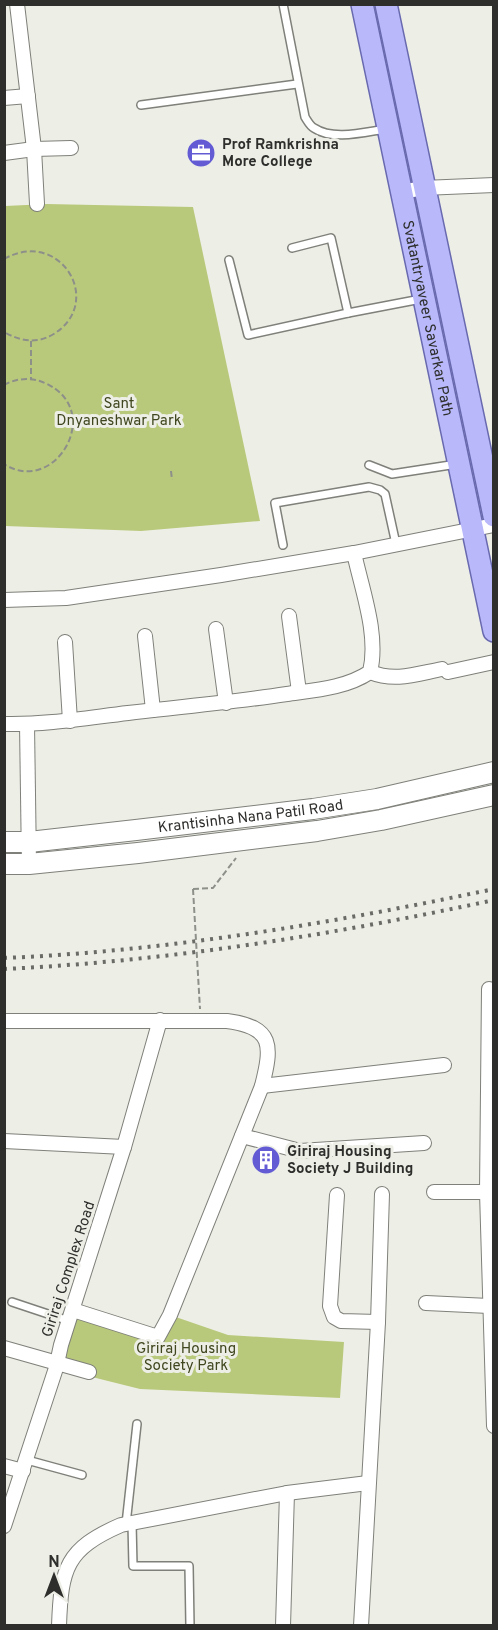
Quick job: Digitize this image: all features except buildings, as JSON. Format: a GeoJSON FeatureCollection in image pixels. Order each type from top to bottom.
{"type":"FeatureCollection","features":[{"type":"Feature","properties":{"kind":"main road","name":"Svatantryaveer Savarkar Path"},"geometry":{"type":"LineString","coordinates":[[362,4],[494,631]]}},
{"type":"Feature","properties":{"kind":"main road","name":"Svatantryaveer Savarkar Path"},"geometry":{"type":"LineString","coordinates":[[386,4],[447,302],[494,516]]}},
{"type":"Feature","properties":{"kind":"main road"},"geometry":{"type":"LineString","coordinates":[[425,303],[447,302]]}},
{"type":"Feature","properties":{"kind":"main road","name":"Krantisinha Nana Patil Road"},"geometry":{"type":"LineString","coordinates":[[4,842],[29,842],[313,809],[376,799],[494,772]]}},
{"type":"Feature","properties":{"kind":"main road","name":"Krantisinha Nana Patil Road"},"geometry":{"type":"LineString","coordinates":[[4,864],[29,864],[241,841],[381,820],[494,795]]}},
{"type":"Feature","properties":{"kind":"street"},"geometry":{"type":"LineString","coordinates":[[17,4],[34,149],[37,204]]}},
{"type":"Feature","properties":{"kind":"street"},"geometry":{"type":"LineString","coordinates":[[4,98],[28,96]]}},
{"type":"Feature","properties":{"kind":"street"},"geometry":{"type":"LineString","coordinates":[[4,153],[71,148]]}},
{"type":"Feature","properties":{"kind":"street"},"geometry":{"type":"LineString","coordinates":[[402,192],[423,188],[494,185]]}},
{"type":"Feature","properties":{"kind":"street"},"geometry":{"type":"LineString","coordinates":[[4,600],[66,598],[222,575],[354,553],[494,525]]}},
{"type":"Feature","properties":{"kind":"street"},"geometry":{"type":"LineString","coordinates":[[4,724],[70,721],[226,703],[337,686],[358,680],[370,672],[374,657],[374,642],[354,553]]}},
{"type":"Feature","properties":{"kind":"street"},"geometry":{"type":"LineString","coordinates":[[289,616],[299,692]]}},
{"type":"Feature","properties":{"kind":"street"},"geometry":{"type":"LineString","coordinates":[[216,629],[226,703]]}},
{"type":"Feature","properties":{"kind":"street"},"geometry":{"type":"LineString","coordinates":[[145,636],[153,710]]}},
{"type":"Feature","properties":{"kind":"street"},"geometry":{"type":"LineString","coordinates":[[65,642],[70,721]]}},
{"type":"Feature","properties":{"kind":"street"},"geometry":{"type":"LineString","coordinates":[[370,672],[394,678],[494,662]]}},
{"type":"Feature","properties":{"kind":"street"},"geometry":{"type":"LineString","coordinates":[[27,724],[29,864]]}},
{"type":"Feature","properties":{"kind":"street"},"geometry":{"type":"LineString","coordinates":[[489,989],[489,1306],[494,1426]]}},
{"type":"Feature","properties":{"kind":"street","name":"Giriraj Complex Road"},"geometry":{"type":"LineString","coordinates":[[4,1526],[8,1502],[25,1465],[57,1364],[124,1147],[160,1020]]}},
{"type":"Feature","properties":{"kind":"street"},"geometry":{"type":"LineString","coordinates":[[4,1021],[227,1020],[257,1028],[264,1037],[268,1049],[269,1059],[262,1086],[170,1315],[158,1337],[71,1316]]}},
{"type":"Feature","properties":{"kind":"street"},"geometry":{"type":"LineString","coordinates":[[262,1086],[444,1065]]}},
{"type":"Feature","properties":{"kind":"street"},"geometry":{"type":"LineString","coordinates":[[242,1136],[300,1150],[424,1143]]}},
{"type":"Feature","properties":{"kind":"street"},"geometry":{"type":"LineString","coordinates":[[4,1141],[124,1147]]}},
{"type":"Feature","properties":{"kind":"street"},"geometry":{"type":"LineString","coordinates":[[434,1192],[489,1200]]}},
{"type":"Feature","properties":{"kind":"street"},"geometry":{"type":"LineString","coordinates":[[337,1194],[330,1306],[334,1317],[340,1321],[378,1322]]}},
{"type":"Feature","properties":{"kind":"street"},"geometry":{"type":"LineString","coordinates":[[361,1626],[378,1322],[382,1194]]}},
{"type":"Feature","properties":{"kind":"street"},"geometry":{"type":"LineString","coordinates":[[426,1303],[489,1306]]}},
{"type":"Feature","properties":{"kind":"street"},"geometry":{"type":"LineString","coordinates":[[4,1348],[89,1372]]}},
{"type":"Feature","properties":{"kind":"street"},"geometry":{"type":"LineString","coordinates":[[4,1466],[25,1465]]}},
{"type":"Feature","properties":{"kind":"street"},"geometry":{"type":"LineString","coordinates":[[59,1626],[59,1597],[64,1575],[73,1557],[84,1545],[100,1534],[129,1524],[287,1492],[368,1483]]}},
{"type":"Feature","properties":{"kind":"street"},"geometry":{"type":"LineString","coordinates":[[283,1626],[287,1492]]}},
{"type":"Feature","properties":{"kind":"lane"},"geometry":{"type":"LineString","coordinates":[[283,4],[297,84],[305,117],[313,128],[329,133],[346,134],[388,129]]}},
{"type":"Feature","properties":{"kind":"lane"},"geometry":{"type":"LineString","coordinates":[[141,105],[297,84]]}},
{"type":"Feature","properties":{"kind":"lane"},"geometry":{"type":"LineString","coordinates":[[292,248],[331,238],[348,313]]}},
{"type":"Feature","properties":{"kind":"lane"},"geometry":{"type":"LineString","coordinates":[[229,260],[248,334],[348,313],[425,303]]}},
{"type":"Feature","properties":{"kind":"lane"},"geometry":{"type":"LineString","coordinates":[[369,465],[392,474],[458,464]]}},
{"type":"Feature","properties":{"kind":"lane"},"geometry":{"type":"LineString","coordinates":[[283,545],[275,503],[369,487],[385,494],[396,544]]}},
{"type":"Feature","properties":{"kind":"lane"},"geometry":{"type":"LineString","coordinates":[[12,1302],[71,1316]]}},
{"type":"Feature","properties":{"kind":"lane"},"geometry":{"type":"LineString","coordinates":[[137,1424],[129,1524],[133,1566],[189,1566],[190,1626]]}},
{"type":"Feature","properties":{"kind":"lane"},"geometry":{"type":"LineString","coordinates":[[25,1465],[82,1475]]}},
{"type":"Feature","properties":{"kind":"path"},"geometry":{"type":"LineString","coordinates":[[4,259],[19,252],[33,250],[48,254],[61,262],[71,274],[76,289],[76,304],[70,319],[60,330],[46,338],[31,341],[16,339],[4,333]]}},
{"type":"Feature","properties":{"kind":"path"},"geometry":{"type":"LineString","coordinates":[[31,341],[31,379]]}},
{"type":"Feature","properties":{"kind":"path"},"geometry":{"type":"LineString","coordinates":[[4,385],[24,378],[39,380],[52,386],[63,396],[70,409],[73,424],[71,438],[64,452],[53,462],[39,469],[24,470],[4,464]]}},
{"type":"Feature","properties":{"kind":"path"},"geometry":{"type":"LineString","coordinates":[[171,471],[172,480]]}},
{"type":"Feature","properties":{"kind":"path"},"geometry":{"type":"LineString","coordinates":[[200,1009],[193,889],[213,888],[241,851],[241,841]]}},
{"type":"Feature","properties":{"kind":"green space","name":"Sant Dnyaneshwar Park"},"geometry":{"type":"Polygon","coordinates":[[[47,204],[193,207],[260,521],[141,531],[5,526],[5,206],[47,204]]]}},
{"type":"Feature","properties":{"kind":"green space","name":"Giriraj Housing Society Park"},"geometry":{"type":"Polygon","coordinates":[[[73,1310],[158,1337],[170,1315],[228,1335],[344,1342],[340,1398],[140,1389],[56,1368],[73,1310]]]}},
{"type":"Feature","properties":{"kind":"railway"},"geometry":{"type":"LineString","coordinates":[[4,958],[127,949],[250,934],[494,889]]}},
{"type":"Feature","properties":{"kind":"railway"},"geometry":{"type":"LineString","coordinates":[[4,969],[127,960],[250,945],[494,900]]}},
{"type":"Feature","properties":{"kind":"place","name":"Prof Ramkrishna More College"},"geometry":{"type":"Point","coordinates":[201,153]}},
{"type":"Feature","properties":{"kind":"place","name":"Giriraj Housing Society J Building"},"geometry":{"type":"Point","coordinates":[266,1160]}}]}
